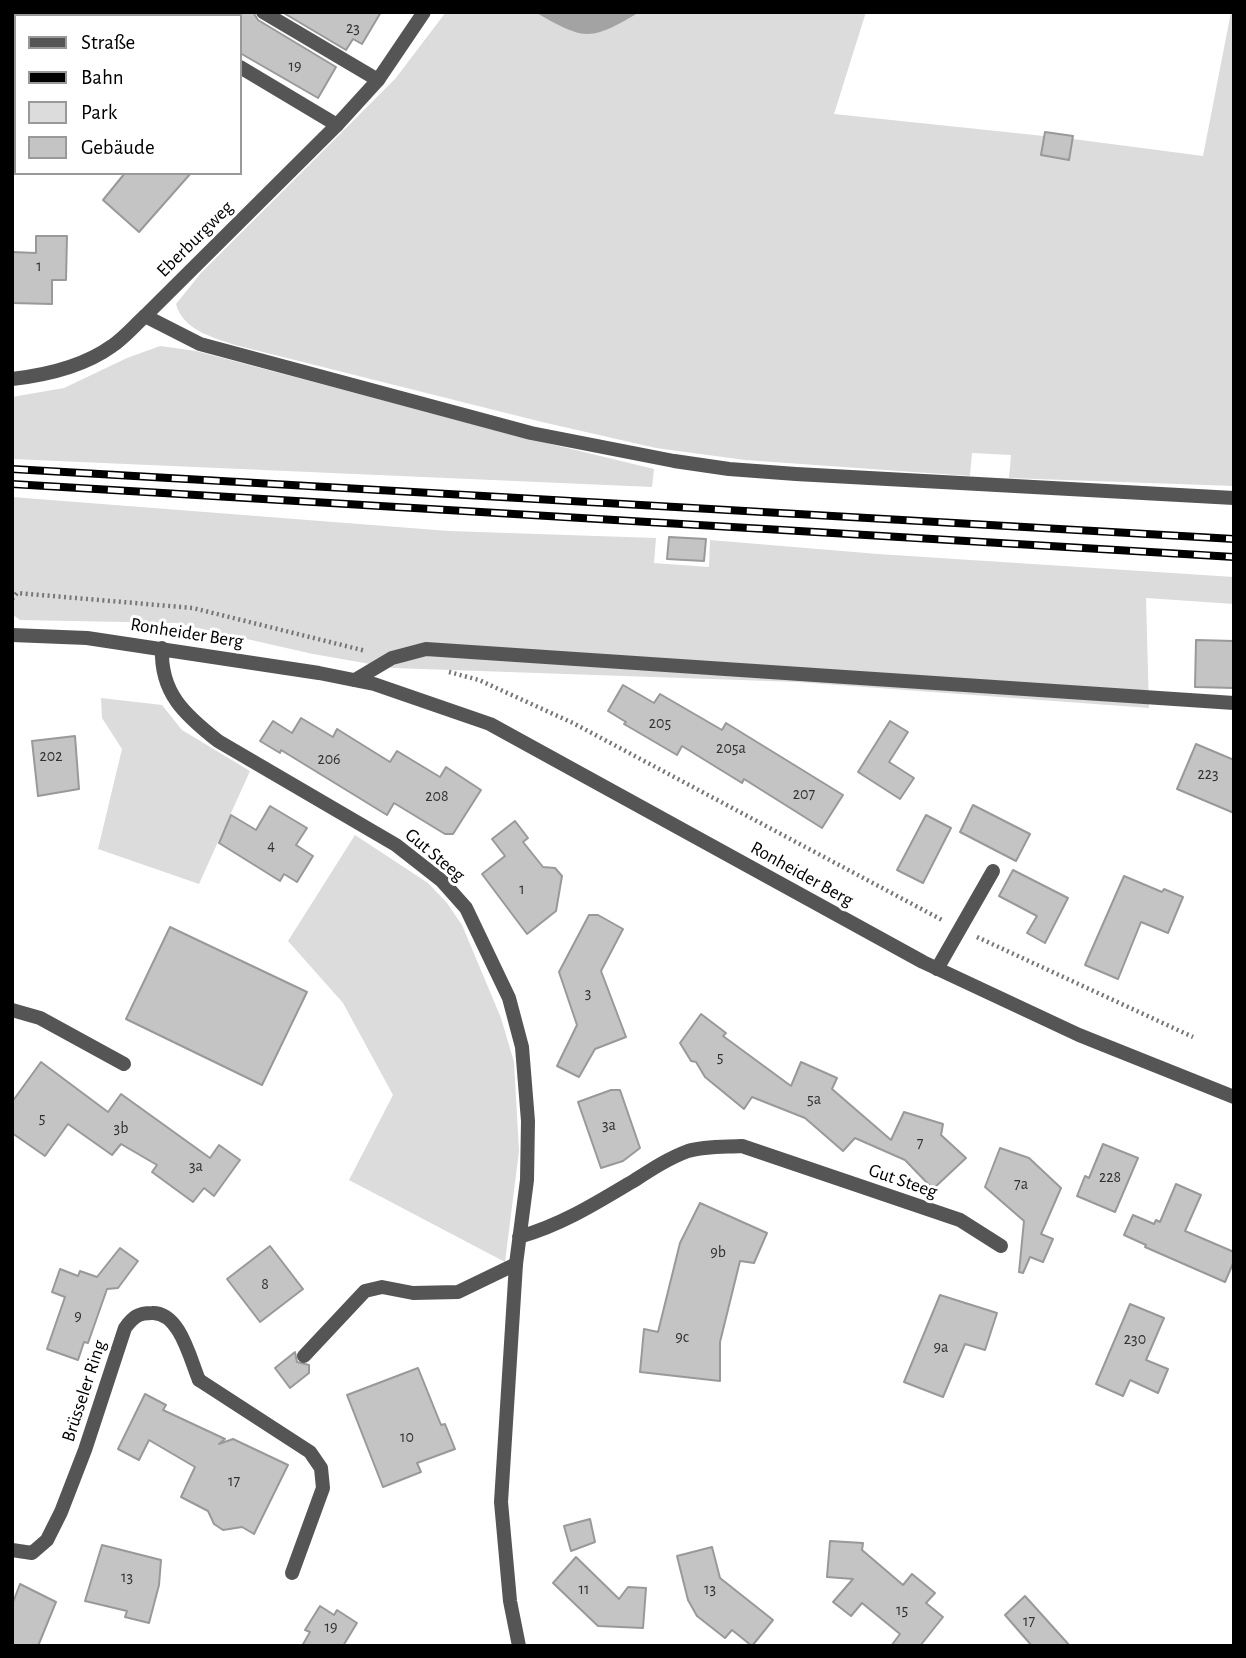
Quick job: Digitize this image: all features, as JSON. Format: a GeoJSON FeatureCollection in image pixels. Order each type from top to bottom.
{"type":"FeatureCollection","features":[{"type":"Feature","properties":{"kind":"street"},"geometry":{"type":"LineString","coordinates":[[263,12],[378,80]]}},
{"type":"Feature","properties":{"kind":"street","name":"Eberburgweg"},"geometry":{"type":"LineString","coordinates":[[12,379],[74,366],[111,346],[145,316],[337,125],[378,80],[424,12]]}},
{"type":"Feature","properties":{"kind":"street"},"geometry":{"type":"LineString","coordinates":[[242,68],[337,125]]}},
{"type":"Feature","properties":{"kind":"street"},"geometry":{"type":"LineString","coordinates":[[145,316],[200,344],[239,355],[531,433],[674,461],[729,469],[796,474],[1234,498]]}},
{"type":"Feature","properties":{"kind":"street","name":"Ronheider Berg"},"geometry":{"type":"LineString","coordinates":[[12,635],[87,638],[355,680],[374,684],[489,724],[937,969],[1079,1035],[1234,1097]]}},
{"type":"Feature","properties":{"kind":"street","name":"Gut Steeg"},"geometry":{"type":"LineString","coordinates":[[162,648],[161,669],[179,706],[193,721],[218,741],[396,845],[442,881],[466,908],[509,998],[522,1047],[528,1121],[527,1180],[516,1264],[501,1502],[510,1601],[519,1646]]}},
{"type":"Feature","properties":{"kind":"street"},"geometry":{"type":"LineString","coordinates":[[355,680],[392,658],[426,649],[1234,703]]}},
{"type":"Feature","properties":{"kind":"street"},"geometry":{"type":"LineString","coordinates":[[937,969],[993,871]]}},
{"type":"Feature","properties":{"kind":"street"},"geometry":{"type":"LineString","coordinates":[[12,1010],[40,1018],[124,1064]]}},
{"type":"Feature","properties":{"kind":"street","name":"Gut Steeg"},"geometry":{"type":"LineString","coordinates":[[519,1237],[546,1230],[665,1162],[690,1151],[742,1146],[960,1220],[1001,1246]]}},
{"type":"Feature","properties":{"kind":"street"},"geometry":{"type":"LineString","coordinates":[[304,1356],[365,1291],[382,1287],[413,1293],[458,1292],[516,1264]]}},
{"type":"Feature","properties":{"kind":"street","name":"Brüsseler Ring"},"geometry":{"type":"LineString","coordinates":[[12,1550],[32,1553],[47,1540],[85,1450],[125,1328],[132,1318],[141,1313],[161,1313],[179,1332],[199,1380],[310,1452],[321,1468],[323,1488],[292,1573]]}},
{"type":"Feature","properties":{"kind":"green space"},"geometry":{"type":"Polygon","coordinates":[[[446,12],[535,12],[560,25],[608,28],[640,12],[866,12],[834,114],[1044,136],[1044,132],[1073,136],[1073,139],[1203,156],[1231,12],[1234,12],[1234,486],[1009,478],[1011,455],[972,453],[970,476],[745,460],[656,448],[235,345],[192,326],[185,320],[176,304],[201,273],[395,79],[446,12]]]}},
{"type":"Feature","properties":{"kind":"green space"},"geometry":{"type":"Polygon","coordinates":[[[160,346],[196,351],[654,469],[652,487],[12,459],[12,397],[64,388],[127,358],[160,346]]]}},
{"type":"Feature","properties":{"kind":"green space"},"geometry":{"type":"Polygon","coordinates":[[[12,497],[449,531],[656,538],[654,563],[709,567],[710,540],[878,554],[1234,577],[1234,604],[1146,598],[1149,708],[797,682],[393,668],[313,654],[176,623],[20,620],[12,614],[12,497]]]}},
{"type":"Feature","properties":{"kind":"green space"},"geometry":{"type":"Polygon","coordinates":[[[101,698],[162,705],[182,730],[250,771],[199,884],[98,849],[122,749],[102,718],[101,698]]]}},
{"type":"Feature","properties":{"kind":"green space"},"geometry":{"type":"Polygon","coordinates":[[[355,835],[428,883],[447,903],[462,925],[501,1018],[514,1062],[519,1151],[505,1262],[349,1180],[393,1095],[343,1003],[288,941],[355,835]]]}},
{"type":"Feature","properties":{"kind":"shaded area"},"geometry":{"type":"Polygon","coordinates":[[[535,12],[640,12],[608,29],[587,34],[568,29],[535,12]]]}},
{"type":"Feature","properties":{"kind":"building"},"geometry":{"type":"Polygon","coordinates":[[[253,12],[258,20],[336,67],[318,98],[242,54],[240,14],[253,12]]]}},
{"type":"Feature","properties":{"kind":"building"},"geometry":{"type":"Polygon","coordinates":[[[282,12],[381,12],[362,44],[353,39],[346,50],[282,12]]]}},
{"type":"Feature","properties":{"kind":"building"},"geometry":{"type":"Polygon","coordinates":[[[1045,132],[1073,136],[1069,160],[1041,155],[1045,132]]]}},
{"type":"Feature","properties":{"kind":"building"},"geometry":{"type":"Polygon","coordinates":[[[123,175],[189,175],[139,232],[103,200],[123,175]]]}},
{"type":"Feature","properties":{"kind":"building"},"geometry":{"type":"Polygon","coordinates":[[[36,236],[67,236],[66,280],[52,280],[52,304],[12,303],[12,252],[36,253],[36,236]]]}},
{"type":"Feature","properties":{"kind":"building"},"geometry":{"type":"Polygon","coordinates":[[[669,537],[706,539],[704,561],[667,559],[669,537]]]}},
{"type":"Feature","properties":{"kind":"building"},"geometry":{"type":"Polygon","coordinates":[[[1196,640],[1234,641],[1234,688],[1195,687],[1196,640]]]}},
{"type":"Feature","properties":{"kind":"building"},"geometry":{"type":"Polygon","coordinates":[[[623,685],[654,703],[660,694],[722,730],[726,723],[843,795],[822,828],[744,779],[742,783],[682,746],[677,755],[624,724],[626,722],[608,711],[623,685]]]}},
{"type":"Feature","properties":{"kind":"building"},"geometry":{"type":"Polygon","coordinates":[[[301,718],[333,737],[337,729],[390,762],[397,751],[440,777],[446,767],[481,790],[453,834],[445,834],[394,803],[387,815],[281,750],[280,753],[260,741],[273,721],[292,733],[301,718]]]}},
{"type":"Feature","properties":{"kind":"building"},"geometry":{"type":"Polygon","coordinates":[[[890,721],[908,732],[889,762],[914,778],[900,799],[858,772],[890,721]]]}},
{"type":"Feature","properties":{"kind":"building"},"geometry":{"type":"Polygon","coordinates":[[[75,736],[79,789],[38,796],[32,741],[75,736]]]}},
{"type":"Feature","properties":{"kind":"building"},"geometry":{"type":"Polygon","coordinates":[[[1196,744],[1234,760],[1234,813],[1177,789],[1196,744]]]}},
{"type":"Feature","properties":{"kind":"building"},"geometry":{"type":"Polygon","coordinates":[[[973,805],[1030,834],[1016,861],[960,832],[973,805]]]}},
{"type":"Feature","properties":{"kind":"building"},"geometry":{"type":"Polygon","coordinates":[[[270,806],[307,828],[296,845],[313,856],[297,882],[284,874],[280,881],[219,843],[231,815],[256,830],[270,806]]]}},
{"type":"Feature","properties":{"kind":"building"},"geometry":{"type":"Polygon","coordinates":[[[926,815],[951,828],[923,883],[897,870],[926,815]]]}},
{"type":"Feature","properties":{"kind":"building"},"geometry":{"type":"Polygon","coordinates":[[[515,821],[528,838],[523,842],[543,867],[555,868],[562,876],[556,911],[527,934],[482,874],[505,856],[492,839],[515,821]]]}},
{"type":"Feature","properties":{"kind":"building"},"geometry":{"type":"Polygon","coordinates":[[[1013,870],[1068,898],[1045,943],[1027,933],[1037,916],[999,896],[1013,870]]]}},
{"type":"Feature","properties":{"kind":"building"},"geometry":{"type":"Polygon","coordinates":[[[1124,876],[1162,892],[1164,889],[1183,897],[1168,933],[1141,922],[1118,979],[1085,965],[1124,876]]]}},
{"type":"Feature","properties":{"kind":"building"},"geometry":{"type":"Polygon","coordinates":[[[589,915],[598,915],[623,929],[601,971],[626,1037],[595,1049],[579,1077],[557,1066],[577,1025],[559,972],[589,915]]]}},
{"type":"Feature","properties":{"kind":"building"},"geometry":{"type":"Polygon","coordinates":[[[170,927],[307,992],[262,1085],[126,1019],[170,927]]]}},
{"type":"Feature","properties":{"kind":"building"},"geometry":{"type":"Polygon","coordinates":[[[701,1014],[726,1033],[723,1036],[791,1086],[801,1062],[837,1078],[832,1089],[891,1140],[904,1112],[943,1124],[941,1135],[966,1158],[933,1189],[905,1160],[855,1138],[843,1151],[805,1118],[752,1097],[744,1109],[705,1077],[680,1043],[701,1014]]]}},
{"type":"Feature","properties":{"kind":"building"},"geometry":{"type":"Polygon","coordinates":[[[41,1062],[108,1112],[121,1094],[210,1158],[219,1145],[240,1160],[214,1196],[204,1188],[193,1202],[152,1172],[157,1165],[121,1144],[112,1155],[68,1124],[45,1156],[12,1133],[12,1102],[41,1062]]]}},
{"type":"Feature","properties":{"kind":"building"},"geometry":{"type":"Polygon","coordinates":[[[611,1090],[620,1090],[640,1148],[623,1161],[601,1168],[578,1102],[611,1090]]]}},
{"type":"Feature","properties":{"kind":"building"},"geometry":{"type":"Polygon","coordinates":[[[1103,1144],[1138,1158],[1115,1212],[1077,1196],[1085,1176],[1089,1178],[1103,1144]]]}},
{"type":"Feature","properties":{"kind":"building"},"geometry":{"type":"Polygon","coordinates":[[[1000,1148],[1029,1158],[1061,1188],[1041,1234],[1053,1239],[1043,1262],[1030,1257],[1023,1273],[1019,1272],[1024,1221],[985,1187],[1000,1148]]]}},
{"type":"Feature","properties":{"kind":"building"},"geometry":{"type":"Polygon","coordinates":[[[1176,1184],[1201,1195],[1185,1231],[1234,1252],[1234,1261],[1225,1282],[1124,1235],[1133,1215],[1154,1224],[1156,1220],[1160,1222],[1176,1184]]]}},
{"type":"Feature","properties":{"kind":"building"},"geometry":{"type":"Polygon","coordinates":[[[700,1203],[767,1233],[754,1263],[740,1261],[720,1342],[720,1381],[640,1372],[644,1329],[658,1332],[680,1243],[700,1203]]]}},
{"type":"Feature","properties":{"kind":"building"},"geometry":{"type":"Polygon","coordinates":[[[270,1246],[303,1289],[260,1322],[227,1279],[270,1246]]]}},
{"type":"Feature","properties":{"kind":"building"},"geometry":{"type":"Polygon","coordinates":[[[120,1248],[138,1261],[118,1288],[107,1289],[88,1343],[84,1342],[78,1360],[47,1349],[65,1297],[52,1292],[60,1269],[78,1276],[80,1271],[97,1277],[120,1248]]]}},
{"type":"Feature","properties":{"kind":"building"},"geometry":{"type":"Polygon","coordinates":[[[940,1295],[997,1313],[985,1350],[965,1344],[943,1397],[904,1382],[940,1295]]]}},
{"type":"Feature","properties":{"kind":"building"},"geometry":{"type":"Polygon","coordinates":[[[1130,1304],[1164,1318],[1146,1360],[1168,1369],[1158,1393],[1130,1380],[1123,1396],[1096,1384],[1130,1304]]]}},
{"type":"Feature","properties":{"kind":"building"},"geometry":{"type":"Polygon","coordinates":[[[295,1352],[297,1362],[309,1365],[309,1373],[290,1388],[275,1368],[295,1352]]]}},
{"type":"Feature","properties":{"kind":"building"},"geometry":{"type":"Polygon","coordinates":[[[418,1368],[441,1425],[445,1424],[455,1449],[417,1463],[421,1472],[383,1487],[347,1395],[418,1368]]]}},
{"type":"Feature","properties":{"kind":"building"},"geometry":{"type":"Polygon","coordinates":[[[145,1394],[166,1405],[163,1410],[225,1439],[219,1444],[233,1439],[288,1465],[254,1534],[242,1527],[223,1530],[214,1524],[208,1511],[181,1497],[195,1467],[149,1440],[139,1460],[118,1449],[145,1394]]]}},
{"type":"Feature","properties":{"kind":"building"},"geometry":{"type":"Polygon","coordinates":[[[590,1519],[595,1542],[571,1551],[564,1526],[590,1519]]]}},
{"type":"Feature","properties":{"kind":"building"},"geometry":{"type":"Polygon","coordinates":[[[830,1541],[863,1543],[862,1550],[903,1585],[912,1574],[935,1593],[926,1603],[943,1617],[920,1646],[891,1646],[900,1634],[862,1603],[851,1616],[833,1602],[853,1579],[827,1577],[830,1541]]]}},
{"type":"Feature","properties":{"kind":"building"},"geometry":{"type":"Polygon","coordinates":[[[102,1545],[161,1560],[159,1585],[149,1623],[125,1617],[127,1611],[85,1601],[102,1545]]]}},
{"type":"Feature","properties":{"kind":"building"},"geometry":{"type":"Polygon","coordinates":[[[712,1547],[720,1578],[773,1620],[752,1646],[732,1630],[725,1638],[697,1616],[688,1600],[677,1556],[712,1547]]]}},
{"type":"Feature","properties":{"kind":"building"},"geometry":{"type":"Polygon","coordinates":[[[576,1557],[619,1599],[628,1587],[646,1588],[643,1628],[598,1626],[553,1583],[576,1557]]]}},
{"type":"Feature","properties":{"kind":"building"},"geometry":{"type":"Polygon","coordinates":[[[20,1584],[56,1602],[38,1646],[12,1646],[12,1605],[20,1584]]]}},
{"type":"Feature","properties":{"kind":"building"},"geometry":{"type":"Polygon","coordinates":[[[1025,1596],[1070,1646],[1032,1646],[1005,1615],[1025,1596]]]}},
{"type":"Feature","properties":{"kind":"building"},"geometry":{"type":"Polygon","coordinates":[[[320,1606],[334,1615],[337,1610],[357,1623],[343,1646],[302,1646],[310,1632],[305,1630],[320,1606]]]}},
{"type":"Feature","properties":{"kind":"railway"},"geometry":{"type":"LineString","coordinates":[[12,469],[1234,539]]}},
{"type":"Feature","properties":{"kind":"railway"},"geometry":{"type":"LineString","coordinates":[[12,484],[1234,557]]}}]}
